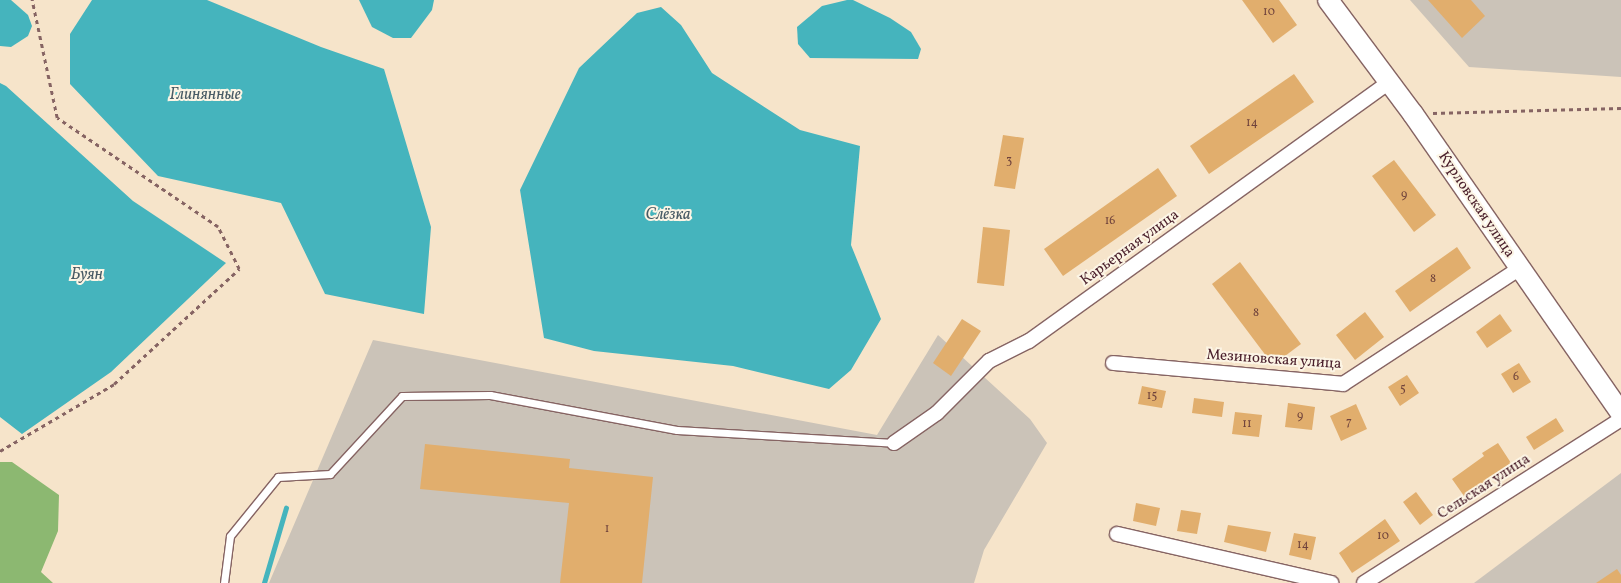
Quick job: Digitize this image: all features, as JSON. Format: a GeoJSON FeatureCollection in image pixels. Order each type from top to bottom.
{"type":"FeatureCollection","features":[{"type":"Feature","properties":{"kind":"main road","name":"Курловская улица"},"geometry":{"type":"LineString","coordinates":[[1328,0],[1413,114],[1519,269],[1621,412]]}},
{"type":"Feature","properties":{"kind":"street","name":"Карьерная улица"},"geometry":{"type":"LineString","coordinates":[[894,443],[937,413],[989,361],[1029,341],[1389,82]]}},
{"type":"Feature","properties":{"kind":"street","name":"Мезиновская улица"},"geometry":{"type":"LineString","coordinates":[[1113,363],[1343,384],[1519,269]]}},
{"type":"Feature","properties":{"kind":"street","name":"Сельская улица"},"geometry":{"type":"LineString","coordinates":[[1364,583],[1621,419]]}},
{"type":"Feature","properties":{"kind":"street"},"geometry":{"type":"LineString","coordinates":[[1117,534],[1331,583]]}},
{"type":"Feature","properties":{"kind":"lane"},"geometry":{"type":"LineString","coordinates":[[224,583],[230,536],[278,477],[330,474],[402,396],[490,395],[677,430],[894,443]]}},
{"type":"Feature","properties":{"kind":"path"},"geometry":{"type":"LineString","coordinates":[[0,451],[114,384],[239,270],[218,227],[57,118],[32,0]]}},
{"type":"Feature","properties":{"kind":"path"},"geometry":{"type":"LineString","coordinates":[[1413,114],[1478,110],[1621,108]]}},
{"type":"Feature","properties":{"kind":"shaded area"},"geometry":{"type":"Polygon","coordinates":[[[1410,0],[1621,0],[1621,77],[1469,67],[1410,0]]]}},
{"type":"Feature","properties":{"kind":"shaded area"},"geometry":{"type":"Polygon","coordinates":[[[938,335],[1030,419],[1047,443],[984,550],[974,583],[269,583],[373,340],[877,435],[938,335]]]}},
{"type":"Feature","properties":{"kind":"shaded area"},"geometry":{"type":"Polygon","coordinates":[[[1621,473],[1621,583],[1474,583],[1621,473]]]}},
{"type":"Feature","properties":{"kind":"green space"},"geometry":{"type":"Polygon","coordinates":[[[0,462],[12,462],[59,495],[58,531],[41,572],[53,583],[0,583],[0,462]]]}},
{"type":"Feature","properties":{"kind":"water"},"geometry":{"type":"Polygon","coordinates":[[[0,0],[11,0],[28,15],[32,26],[28,36],[11,47],[0,46],[0,0]]]}},
{"type":"Feature","properties":{"kind":"water","name":"Глинянные"},"geometry":{"type":"Polygon","coordinates":[[[92,0],[207,0],[321,47],[384,69],[431,227],[424,314],[325,294],[281,203],[158,176],[70,84],[70,34],[92,0]]]}},
{"type":"Feature","properties":{"kind":"water"},"geometry":{"type":"Polygon","coordinates":[[[359,0],[434,0],[432,10],[411,38],[393,38],[372,27],[359,0]]]}},
{"type":"Feature","properties":{"kind":"water"},"geometry":{"type":"Polygon","coordinates":[[[853,0],[890,18],[911,32],[921,49],[918,59],[810,58],[798,44],[797,27],[822,6],[853,0]]]}},
{"type":"Feature","properties":{"kind":"water","name":"Слёзка"},"geometry":{"type":"Polygon","coordinates":[[[661,7],[681,25],[712,73],[800,130],[860,146],[851,245],[881,319],[851,370],[829,389],[733,366],[594,351],[544,338],[520,190],[579,68],[637,13],[661,7]]]}},
{"type":"Feature","properties":{"kind":"water","name":"Буян"},"geometry":{"type":"Polygon","coordinates":[[[0,83],[6,86],[133,201],[226,263],[111,372],[22,434],[0,417],[0,83]]]}},
{"type":"Feature","properties":{"kind":"building"},"geometry":{"type":"Polygon","coordinates":[[[1242,0],[1279,0],[1297,25],[1273,43],[1242,0]]]}},
{"type":"Feature","properties":{"kind":"building"},"geometry":{"type":"Polygon","coordinates":[[[1428,0],[1471,0],[1485,16],[1462,38],[1428,0]]]}},
{"type":"Feature","properties":{"kind":"building"},"geometry":{"type":"Polygon","coordinates":[[[1294,74],[1314,102],[1209,174],[1190,146],[1294,74]]]}},
{"type":"Feature","properties":{"kind":"building"},"geometry":{"type":"Polygon","coordinates":[[[1003,135],[1024,138],[1015,189],[994,186],[1003,135]]]}},
{"type":"Feature","properties":{"kind":"building"},"geometry":{"type":"Polygon","coordinates":[[[1394,160],[1436,215],[1414,232],[1372,176],[1394,160]]]}},
{"type":"Feature","properties":{"kind":"building"},"geometry":{"type":"Polygon","coordinates":[[[1158,168],[1177,196],[1063,276],[1044,249],[1158,168]]]}},
{"type":"Feature","properties":{"kind":"building"},"geometry":{"type":"Polygon","coordinates":[[[983,227],[1010,230],[1004,286],[977,283],[983,227]]]}},
{"type":"Feature","properties":{"kind":"building"},"geometry":{"type":"Polygon","coordinates":[[[1457,247],[1471,268],[1410,312],[1395,291],[1457,247]]]}},
{"type":"Feature","properties":{"kind":"building"},"geometry":{"type":"Polygon","coordinates":[[[1240,262],[1301,344],[1273,365],[1212,284],[1240,262]]]}},
{"type":"Feature","properties":{"kind":"building"},"geometry":{"type":"Polygon","coordinates":[[[1365,312],[1384,337],[1355,360],[1336,335],[1365,312]]]}},
{"type":"Feature","properties":{"kind":"building"},"geometry":{"type":"Polygon","coordinates":[[[1500,314],[1512,331],[1487,348],[1476,332],[1500,314]]]}},
{"type":"Feature","properties":{"kind":"building"},"geometry":{"type":"Polygon","coordinates":[[[962,319],[981,331],[951,376],[933,363],[962,319]]]}},
{"type":"Feature","properties":{"kind":"building"},"geometry":{"type":"Polygon","coordinates":[[[1519,363],[1531,382],[1513,393],[1501,374],[1519,363]]]}},
{"type":"Feature","properties":{"kind":"building"},"geometry":{"type":"Polygon","coordinates":[[[1407,375],[1419,393],[1400,406],[1388,387],[1407,375]]]}},
{"type":"Feature","properties":{"kind":"building"},"geometry":{"type":"Polygon","coordinates":[[[1142,386],[1166,391],[1162,408],[1138,404],[1142,386]]]}},
{"type":"Feature","properties":{"kind":"building"},"geometry":{"type":"Polygon","coordinates":[[[1194,398],[1224,402],[1222,417],[1192,413],[1194,398]]]}},
{"type":"Feature","properties":{"kind":"building"},"geometry":{"type":"Polygon","coordinates":[[[1288,403],[1315,407],[1312,430],[1285,427],[1288,403]]]}},
{"type":"Feature","properties":{"kind":"building"},"geometry":{"type":"Polygon","coordinates":[[[1356,404],[1367,429],[1341,441],[1330,416],[1356,404]]]}},
{"type":"Feature","properties":{"kind":"building"},"geometry":{"type":"Polygon","coordinates":[[[1235,412],[1262,415],[1259,437],[1232,434],[1235,412]]]}},
{"type":"Feature","properties":{"kind":"building"},"geometry":{"type":"Polygon","coordinates":[[[1556,418],[1564,431],[1534,450],[1526,437],[1556,418]]]}},
{"type":"Feature","properties":{"kind":"building"},"geometry":{"type":"Polygon","coordinates":[[[1498,443],[1511,463],[1464,496],[1452,479],[1484,456],[1482,453],[1498,443]]]}},
{"type":"Feature","properties":{"kind":"building"},"geometry":{"type":"Polygon","coordinates":[[[425,444],[570,459],[569,468],[653,477],[642,583],[560,583],[569,503],[420,489],[425,444]]]}},
{"type":"Feature","properties":{"kind":"building"},"geometry":{"type":"Polygon","coordinates":[[[1416,492],[1433,515],[1420,525],[1403,502],[1416,492]]]}},
{"type":"Feature","properties":{"kind":"building"},"geometry":{"type":"Polygon","coordinates":[[[1136,503],[1160,508],[1156,526],[1133,521],[1136,503]]]}},
{"type":"Feature","properties":{"kind":"building"},"geometry":{"type":"Polygon","coordinates":[[[1181,510],[1201,513],[1197,534],[1177,531],[1181,510]]]}},
{"type":"Feature","properties":{"kind":"building"},"geometry":{"type":"Polygon","coordinates":[[[1385,519],[1400,541],[1352,573],[1339,553],[1385,519]]]}},
{"type":"Feature","properties":{"kind":"building"},"geometry":{"type":"Polygon","coordinates":[[[1228,525],[1271,532],[1266,552],[1224,542],[1228,525]]]}},
{"type":"Feature","properties":{"kind":"building"},"geometry":{"type":"Polygon","coordinates":[[[1294,533],[1316,537],[1311,560],[1289,555],[1294,533]]]}},
{"type":"Feature","properties":{"kind":"building"},"geometry":{"type":"Polygon","coordinates":[[[1617,569],[1621,575],[1621,583],[1596,583],[1617,569]]]}},
{"type":"Feature","properties":{"kind":"waterway"},"geometry":{"type":"LineString","coordinates":[[264,583],[286,508]]}}]}
